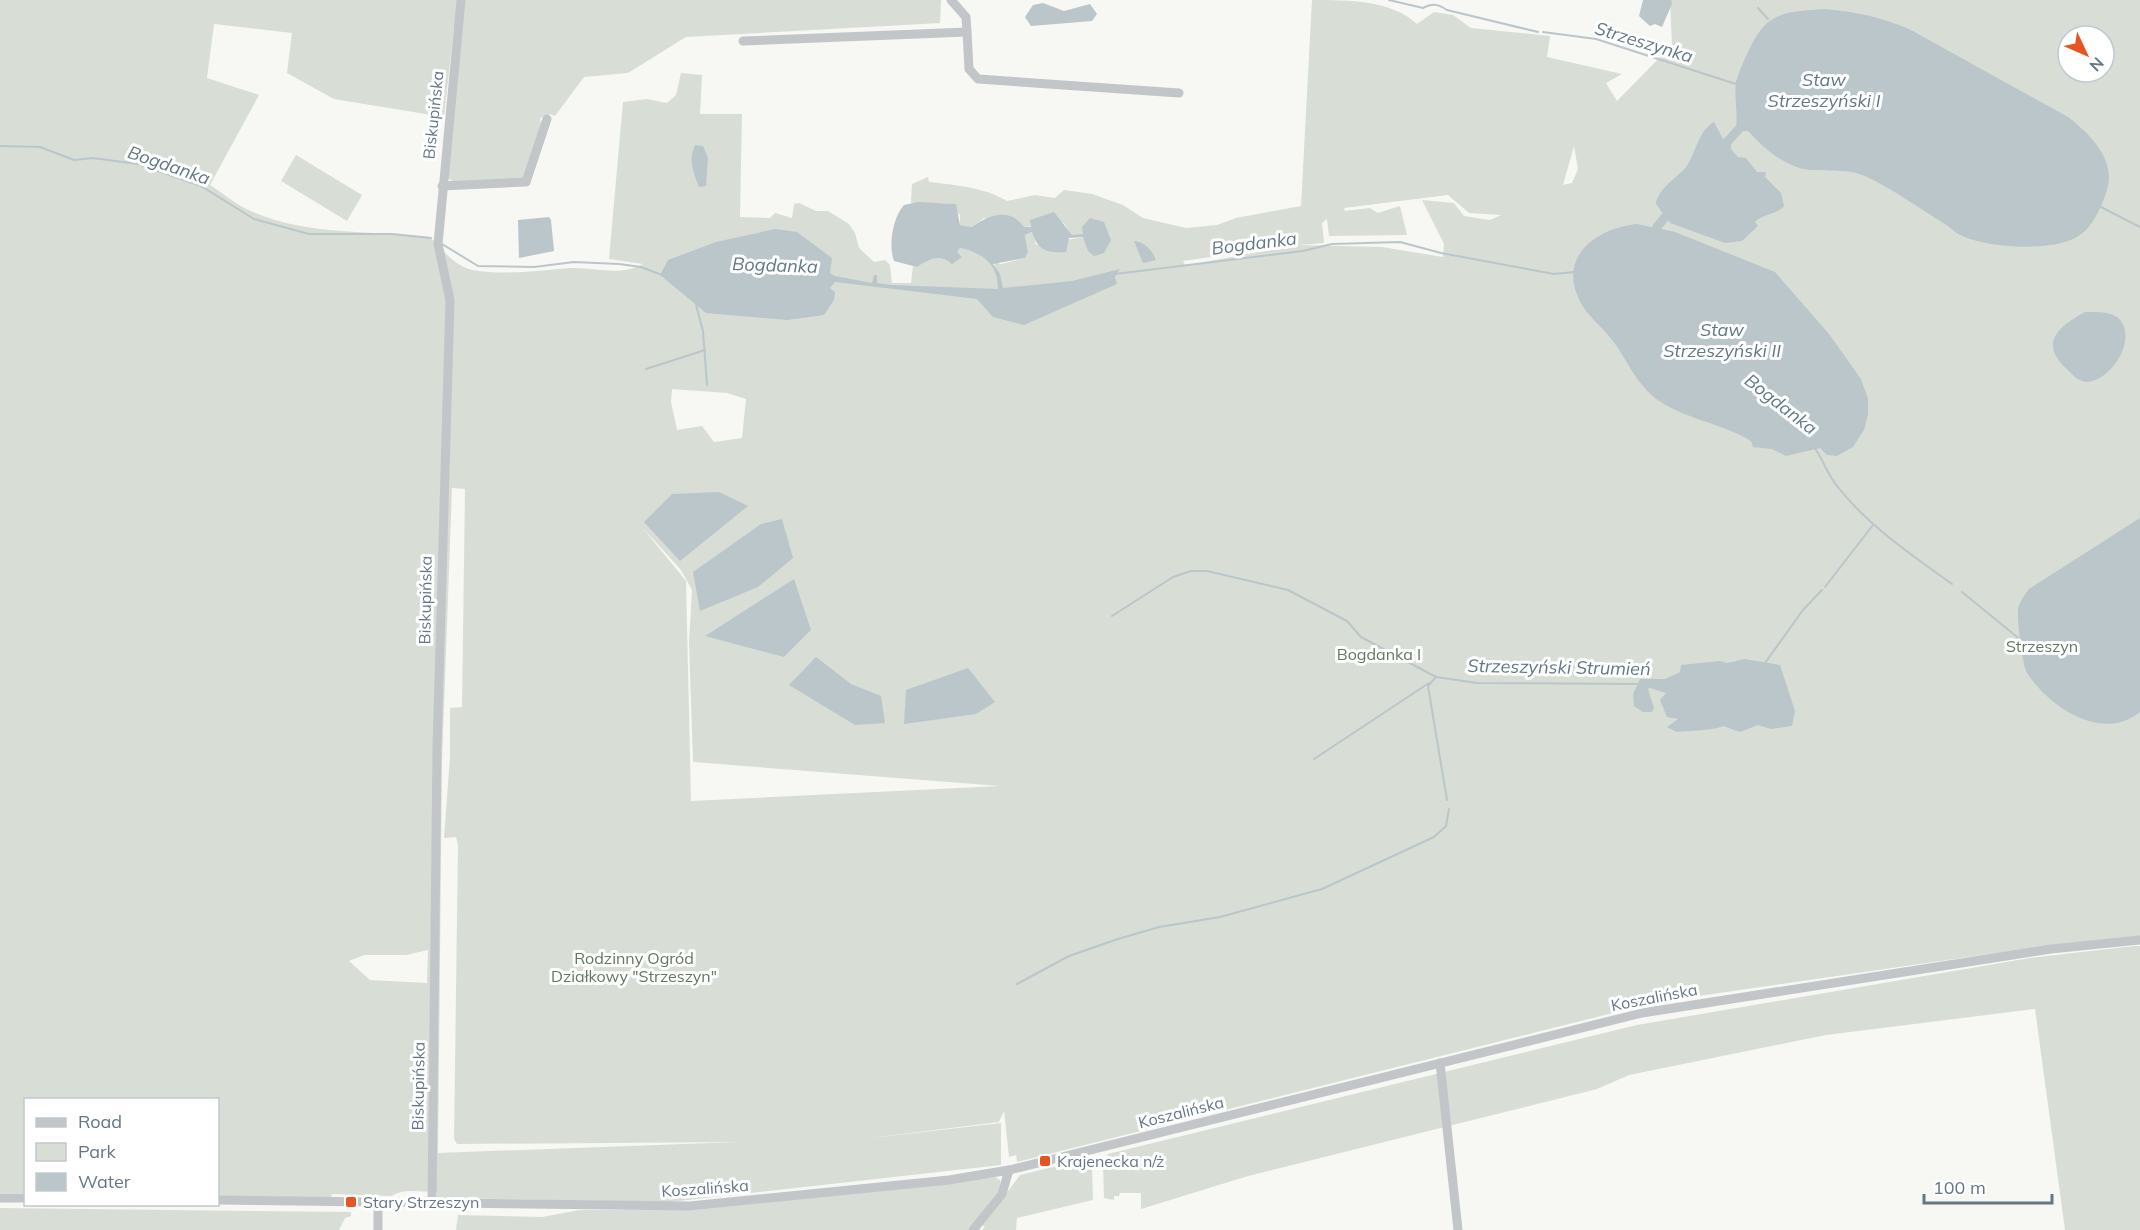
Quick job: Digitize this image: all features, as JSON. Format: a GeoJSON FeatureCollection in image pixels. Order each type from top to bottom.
{"type":"FeatureCollection","features":[{"type":"Feature","properties":{"kind":"street","name":"Biskupińska"},"geometry":{"type":"LineString","coordinates":[[432,1204],[437,737],[450,300],[438,244],[461,0]]}},
{"type":"Feature","properties":{"kind":"street"},"geometry":{"type":"LineString","coordinates":[[951,0],[966,18],[969,69],[978,79],[1179,93]]}},
{"type":"Feature","properties":{"kind":"street"},"geometry":{"type":"LineString","coordinates":[[743,41],[967,32]]}},
{"type":"Feature","properties":{"kind":"street"},"geometry":{"type":"LineString","coordinates":[[442,186],[526,182],[547,119]]}},
{"type":"Feature","properties":{"kind":"street","name":"Koszalińska"},"geometry":{"type":"LineString","coordinates":[[219,1200],[690,1206],[949,1180],[1009,1170],[1681,1005],[2051,949],[2140,940]]}},
{"type":"Feature","properties":{"kind":"street"},"geometry":{"type":"LineString","coordinates":[[1440,1063],[1458,1230]]}},
{"type":"Feature","properties":{"kind":"street"},"geometry":{"type":"LineString","coordinates":[[973,1230],[1002,1194],[1009,1170]]}},
{"type":"Feature","properties":{"kind":"street"},"geometry":{"type":"LineString","coordinates":[[0,1198],[24,1198]]}},
{"type":"Feature","properties":{"kind":"street"},"geometry":{"type":"LineString","coordinates":[[378,1203],[378,1230]]}},
{"type":"Feature","properties":{"kind":"green space","name":"Bogdanka I"},"geometry":{"type":"Polygon","coordinates":[[[0,0],[457,0],[444,117],[334,99],[287,73],[292,33],[214,24],[207,78],[259,95],[210,185],[236,203],[274,220],[318,229],[430,237],[449,257],[461,265],[485,272],[571,268],[616,271],[643,264],[609,259],[623,102],[647,99],[667,103],[676,95],[681,73],[702,75],[700,114],[742,114],[740,217],[770,218],[775,213],[792,218],[794,204],[799,203],[816,211],[828,211],[849,224],[855,233],[859,248],[874,262],[885,260],[890,265],[892,283],[911,283],[913,266],[917,267],[930,258],[962,257],[956,252],[960,248],[985,255],[996,273],[994,262],[1001,264],[1025,258],[1028,251],[1025,235],[1033,232],[1036,245],[1084,237],[1083,234],[1072,236],[1064,223],[1024,227],[984,218],[972,227],[960,225],[960,215],[948,203],[911,203],[912,184],[928,177],[929,182],[979,190],[1007,201],[1035,195],[1055,198],[1064,190],[1092,194],[1123,205],[1143,218],[1186,228],[1217,225],[1236,218],[1301,206],[1312,0],[1369,3],[1395,10],[1417,24],[1434,12],[1453,15],[1471,28],[1550,36],[1547,57],[1622,74],[1606,83],[1617,101],[1672,45],[1670,0],[2140,0],[2140,937],[2066,943],[1657,1002],[1017,1162],[1016,1155],[1009,1157],[1004,1111],[999,1122],[862,1139],[1001,1123],[1001,1165],[669,1202],[437,1198],[437,1192],[413,1191],[401,1192],[392,1196],[332,1194],[331,1198],[219,1196],[219,1098],[24,1098],[24,1193],[0,1193],[0,0]],[[1574,146],[1563,185],[1572,183],[1578,169],[1574,146]],[[1448,195],[1344,208],[1345,211],[1370,208],[1378,213],[1400,206],[1407,235],[1329,236],[1327,219],[1322,223],[1324,243],[1299,245],[1382,247],[1443,257],[1444,244],[1422,200],[1454,203],[1464,216],[1490,220],[1501,215],[1469,213],[1448,195]],[[1297,245],[1183,261],[1185,265],[1188,265],[1297,245]],[[672,389],[671,402],[677,430],[702,426],[714,442],[742,438],[746,399],[727,393],[672,389]],[[452,488],[442,762],[438,1153],[738,1142],[457,1144],[454,1139],[458,845],[456,837],[444,838],[450,757],[450,708],[462,707],[465,489],[452,488]],[[642,527],[686,581],[691,801],[1000,786],[693,762],[689,642],[692,590],[681,570],[642,527]],[[428,950],[406,955],[364,955],[349,961],[370,980],[427,983],[428,950]]]}},
{"type":"Feature","properties":{"kind":"green space"},"geometry":{"type":"Polygon","coordinates":[[[465,0],[941,0],[940,23],[686,37],[628,73],[584,77],[555,116],[550,114],[540,118],[541,124],[525,178],[454,182],[448,178],[465,0]]]}},
{"type":"Feature","properties":{"kind":"green space"},"geometry":{"type":"Polygon","coordinates":[[[296,155],[362,195],[347,221],[281,181],[296,155]]]}},
{"type":"Feature","properties":{"kind":"green space"},"geometry":{"type":"Polygon","coordinates":[[[2140,946],[2140,1230],[2065,1230],[2035,1009],[1826,1035],[1629,1075],[1597,1089],[1248,1176],[1141,1209],[1141,1193],[1120,1193],[1119,1196],[1114,1196],[1114,1200],[1104,1198],[1103,1167],[1108,1154],[1637,1025],[2030,958],[2140,946]]]}},
{"type":"Feature","properties":{"kind":"green space"},"geometry":{"type":"Polygon","coordinates":[[[1078,1161],[1092,1168],[1093,1200],[1017,1218],[1016,1230],[982,1230],[985,1226],[982,1226],[1020,1175],[1078,1161]]]}},
{"type":"Feature","properties":{"kind":"green space"},"geometry":{"type":"Polygon","coordinates":[[[995,1177],[1000,1180],[1001,1188],[968,1230],[456,1230],[458,1215],[542,1217],[580,1210],[695,1210],[995,1177]]]}},
{"type":"Feature","properties":{"kind":"green space"},"geometry":{"type":"Polygon","coordinates":[[[0,1208],[351,1212],[351,1216],[345,1218],[339,1230],[0,1230],[0,1208]]]}},
{"type":"Feature","properties":{"kind":"water"},"geometry":{"type":"Polygon","coordinates":[[[1643,0],[1671,0],[1672,4],[1662,27],[1655,24],[1650,26],[1639,16],[1643,0]]]}},
{"type":"Feature","properties":{"kind":"water"},"geometry":{"type":"Polygon","coordinates":[[[1043,3],[1064,11],[1090,4],[1097,14],[1092,21],[1031,26],[1025,17],[1033,5],[1043,3]]]}},
{"type":"Feature","properties":{"kind":"water","name":"Staw Strzeszyński I"},"geometry":{"type":"Polygon","coordinates":[[[1825,9],[1869,16],[1911,30],[2077,124],[2100,150],[2108,170],[2109,181],[2106,193],[2089,227],[2069,241],[2054,244],[2020,247],[1986,243],[1958,234],[1906,199],[1867,177],[1850,172],[1799,168],[1771,152],[1748,131],[1739,131],[1736,128],[1736,82],[1744,60],[1764,26],[1780,15],[1825,9]]]}},
{"type":"Feature","properties":{"kind":"water"},"geometry":{"type":"Polygon","coordinates":[[[1714,122],[1723,139],[1731,142],[1731,149],[1738,157],[1746,158],[1757,172],[1766,172],[1765,177],[1781,193],[1784,206],[1758,219],[1755,222],[1758,226],[1742,241],[1725,243],[1670,223],[1656,204],[1664,188],[1686,167],[1704,131],[1714,122]]]}},
{"type":"Feature","properties":{"kind":"water"},"geometry":{"type":"Polygon","coordinates":[[[695,145],[703,146],[708,158],[706,186],[699,187],[693,171],[692,155],[695,145]]]}},
{"type":"Feature","properties":{"kind":"water"},"geometry":{"type":"Polygon","coordinates":[[[918,202],[956,204],[960,225],[972,227],[992,216],[1006,215],[1024,227],[1031,227],[1030,220],[1054,212],[1072,235],[1083,234],[1082,227],[1090,218],[1104,222],[1111,240],[1104,253],[1094,256],[1088,251],[1083,237],[1069,238],[1066,252],[1044,250],[1037,243],[1032,232],[1025,235],[1028,252],[1025,258],[993,264],[1000,274],[1003,288],[1072,281],[1120,269],[1115,277],[1117,284],[1024,325],[993,317],[977,299],[835,282],[830,288],[835,292],[834,300],[824,315],[787,320],[706,313],[660,275],[668,260],[716,242],[775,229],[797,232],[832,258],[830,273],[835,276],[872,283],[874,275],[877,275],[877,283],[892,285],[998,289],[992,266],[982,256],[968,250],[960,248],[957,252],[962,257],[952,264],[939,258],[917,267],[894,261],[891,247],[894,224],[904,205],[918,202]]]}},
{"type":"Feature","properties":{"kind":"water"},"geometry":{"type":"Polygon","coordinates":[[[549,217],[554,251],[519,258],[518,220],[549,217]]]}},
{"type":"Feature","properties":{"kind":"water","name":"Staw Strzeszyński II"},"geometry":{"type":"Polygon","coordinates":[[[1637,224],[1675,232],[1775,272],[1829,334],[1861,379],[1868,399],[1868,415],[1864,430],[1853,447],[1837,456],[1827,455],[1820,448],[1786,456],[1772,449],[1753,447],[1751,441],[1740,435],[1678,411],[1648,392],[1612,340],[1585,309],[1578,297],[1574,282],[1574,268],[1578,256],[1586,246],[1609,231],[1637,224]]]}},
{"type":"Feature","properties":{"kind":"water"},"geometry":{"type":"Polygon","coordinates":[[[1134,241],[1148,247],[1156,260],[1143,263],[1134,241]]]}},
{"type":"Feature","properties":{"kind":"water"},"geometry":{"type":"Polygon","coordinates":[[[2085,312],[2106,313],[2117,317],[2126,335],[2124,346],[2114,366],[2096,380],[2087,382],[2074,376],[2059,360],[2054,352],[2053,344],[2060,330],[2085,312]]]}},
{"type":"Feature","properties":{"kind":"water"},"geometry":{"type":"Polygon","coordinates":[[[719,492],[748,506],[680,561],[644,522],[672,494],[719,492]]]}},
{"type":"Feature","properties":{"kind":"water"},"geometry":{"type":"Polygon","coordinates":[[[2140,518],[2140,712],[2125,721],[2109,724],[2093,722],[2062,708],[2037,686],[2027,673],[2020,642],[2019,606],[2029,589],[2140,518]]]}},
{"type":"Feature","properties":{"kind":"water"},"geometry":{"type":"Polygon","coordinates":[[[782,519],[793,558],[758,587],[700,611],[693,572],[761,524],[782,519]]]}},
{"type":"Feature","properties":{"kind":"water"},"geometry":{"type":"Polygon","coordinates":[[[794,579],[811,630],[784,657],[705,636],[794,579]]]}},
{"type":"Feature","properties":{"kind":"water"},"geometry":{"type":"Polygon","coordinates":[[[816,657],[851,684],[881,696],[885,723],[855,725],[789,685],[816,657]]]}},
{"type":"Feature","properties":{"kind":"water"},"geometry":{"type":"Polygon","coordinates":[[[1745,659],[1780,665],[1795,711],[1792,726],[1771,729],[1758,725],[1740,732],[1723,726],[1677,732],[1667,727],[1678,719],[1667,717],[1660,700],[1666,693],[1648,689],[1654,708],[1652,712],[1643,712],[1634,706],[1633,694],[1640,679],[1665,679],[1680,672],[1681,665],[1720,661],[1727,663],[1745,659]]]}},
{"type":"Feature","properties":{"kind":"water"},"geometry":{"type":"Polygon","coordinates":[[[968,668],[995,702],[976,714],[904,724],[906,690],[968,668]]]}},
{"type":"Feature","properties":{"kind":"waterway","name":"Strzeszynka"},"geometry":{"type":"LineString","coordinates":[[1389,0],[1423,8],[1438,5],[1447,10],[1538,32]]}},
{"type":"Feature","properties":{"kind":"waterway"},"geometry":{"type":"LineString","coordinates":[[1758,8],[1768,19]]}},
{"type":"Feature","properties":{"kind":"waterway","name":"Strzeszynka"},"geometry":{"type":"LineString","coordinates":[[1543,32],[1596,39],[1736,84]]}},
{"type":"Feature","properties":{"kind":"waterway"},"geometry":{"type":"LineString","coordinates":[[1728,141],[1738,130]]}},
{"type":"Feature","properties":{"kind":"waterway","name":"Bogdanka"},"geometry":{"type":"LineString","coordinates":[[0,146],[40,147],[74,160],[93,158],[138,164],[201,186],[254,219],[309,234],[392,234],[431,238]]}},
{"type":"Feature","properties":{"kind":"waterway"},"geometry":{"type":"LineString","coordinates":[[2101,207],[2140,227]]}},
{"type":"Feature","properties":{"kind":"waterway"},"geometry":{"type":"LineString","coordinates":[[1657,227],[1665,217]]}},
{"type":"Feature","properties":{"kind":"waterway","name":"Bogdanka"},"geometry":{"type":"LineString","coordinates":[[1115,274],[1303,251],[1332,244],[1400,242],[1441,253],[1554,274],[1574,272]]}},
{"type":"Feature","properties":{"kind":"waterway","name":"Bogdanka"},"geometry":{"type":"LineString","coordinates":[[442,244],[478,266],[534,267],[574,262],[619,264],[641,267],[662,275]]}},
{"type":"Feature","properties":{"kind":"waterway"},"geometry":{"type":"LineString","coordinates":[[696,305],[703,331],[707,385]]}},
{"type":"Feature","properties":{"kind":"waterway"},"geometry":{"type":"LineString","coordinates":[[646,369],[705,350]]}},
{"type":"Feature","properties":{"kind":"waterway","name":"Strzeszyński Strumień"},"geometry":{"type":"LineString","coordinates":[[1814,447],[1834,481],[1862,514],[1891,539],[1952,584]]}},
{"type":"Feature","properties":{"kind":"waterway","name":"Strzeszyński Strumień"},"geometry":{"type":"LineString","coordinates":[[1825,587],[1873,525]]}},
{"type":"Feature","properties":{"kind":"waterway","name":"Strzeszyński Strumień"},"geometry":{"type":"LineString","coordinates":[[1112,616],[1173,577],[1191,571],[1207,571],[1288,590],[1347,621],[1361,637],[1436,677],[1477,683],[1639,684]]}},
{"type":"Feature","properties":{"kind":"waterway","name":"Strzeszyński Strumień"},"geometry":{"type":"LineString","coordinates":[[1765,663],[1803,610],[1822,590]]}},
{"type":"Feature","properties":{"kind":"waterway","name":"Bogdanka"},"geometry":{"type":"LineString","coordinates":[[1962,592],[2022,641]]}},
{"type":"Feature","properties":{"kind":"waterway"},"geometry":{"type":"LineString","coordinates":[[1436,677],[1428,686],[1447,800]]}},
{"type":"Feature","properties":{"kind":"waterway"},"geometry":{"type":"LineString","coordinates":[[1314,759],[1429,683]]}},
{"type":"Feature","properties":{"kind":"waterway"},"geometry":{"type":"LineString","coordinates":[[1017,984],[1069,956],[1118,939],[1159,927],[1220,917],[1322,889],[1434,837],[1446,826],[1449,809]]}},
{"type":"Feature","properties":{"kind":"place","name":"Krajenecka n/ż"},"geometry":{"type":"Point","coordinates":[1045,1161]}},
{"type":"Feature","properties":{"kind":"place","name":"Stary Strzeszyn"},"geometry":{"type":"Point","coordinates":[351,1202]}},
{"type":"Feature","properties":{"kind":"park label","name":"Strzeszyn"},"geometry":{"type":"Point","coordinates":[2042,646]}},
{"type":"Feature","properties":{"kind":"park label","name":"Rodzinny Ogród Działkowy \"Strzeszyn\""},"geometry":{"type":"Point","coordinates":[634,967]}}]}
